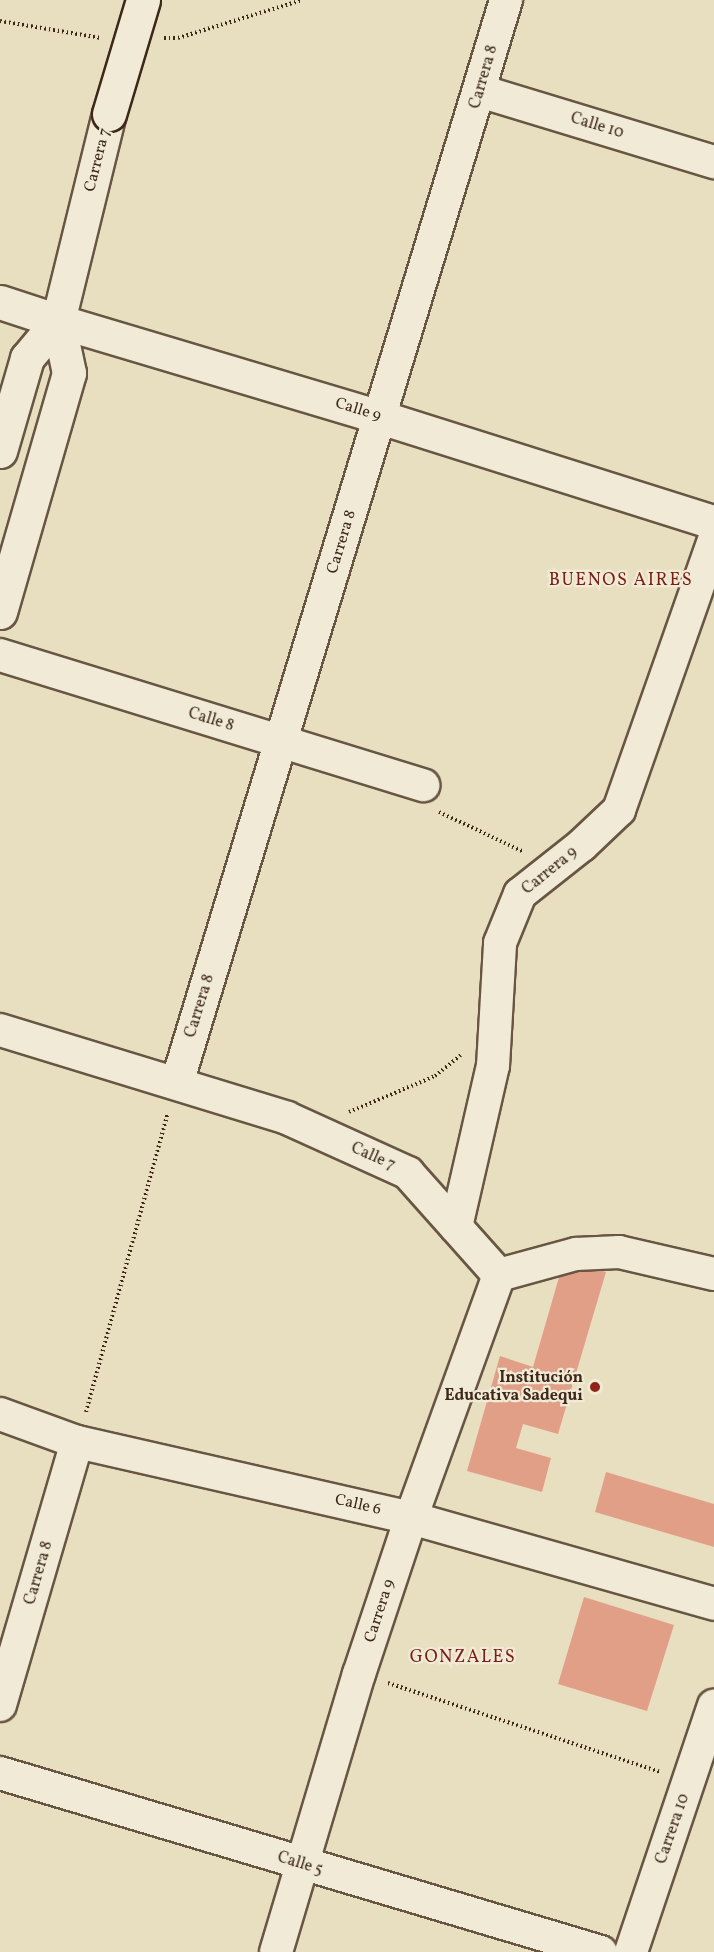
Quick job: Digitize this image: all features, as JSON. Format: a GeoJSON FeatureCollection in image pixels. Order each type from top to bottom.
{"type":"FeatureCollection","features":[{"type":"Feature","properties":{"kind":"main road","name":"Carrera 7"},"geometry":{"type":"LineString","coordinates":[[0,451],[27,358],[58,321],[110,114],[143,0]]}},
{"type":"Feature","properties":{"kind":"main road","name":"Calle 9"},"geometry":{"type":"LineString","coordinates":[[0,302],[380,417],[714,522]]}},
{"type":"Feature","properties":{"kind":"main road","name":"Carrera 7"},"geometry":{"type":"LineString","coordinates":[[0,612],[69,373],[58,321]]}},
{"type":"Feature","properties":{"kind":"street","name":"Carrera 8"},"geometry":{"type":"LineString","coordinates":[[177,1083],[507,0]]}},
{"type":"Feature","properties":{"kind":"street","name":"Calle 10"},"geometry":{"type":"LineString","coordinates":[[480,91],[714,162]]}},
{"type":"Feature","properties":{"kind":"street","name":"Carrera 9"},"geometry":{"type":"LineString","coordinates":[[456,1227],[493,1066],[500,943],[520,894],[619,810],[714,540]]}},
{"type":"Feature","properties":{"kind":"street","name":"Calle 8"},"geometry":{"type":"LineString","coordinates":[[0,655],[423,785]]}},
{"type":"Feature","properties":{"kind":"street","name":"Calle 7"},"geometry":{"type":"LineString","coordinates":[[0,1030],[177,1083],[298,1124],[408,1173],[499,1275]]}},
{"type":"Feature","properties":{"kind":"street"},"geometry":{"type":"LineString","coordinates":[[499,1275],[576,1254],[619,1252],[714,1274]]}},
{"type":"Feature","properties":{"kind":"street","name":"Carrera 9"},"geometry":{"type":"LineString","coordinates":[[276,1952],[359,1674],[411,1518],[499,1275]]}},
{"type":"Feature","properties":{"kind":"street","name":"Calle 6"},"geometry":{"type":"LineString","coordinates":[[0,1414],[77,1442],[411,1518],[714,1604]]}},
{"type":"Feature","properties":{"kind":"street","name":"Carrera 8"},"geometry":{"type":"LineString","coordinates":[[0,1705],[77,1442]]}},
{"type":"Feature","properties":{"kind":"street","name":"Carrera 10"},"geometry":{"type":"LineString","coordinates":[[631,1952],[714,1706]]}},
{"type":"Feature","properties":{"kind":"street","name":"Calle 5"},"geometry":{"type":"LineString","coordinates":[[0,1773],[302,1865],[601,1952]]}},
{"type":"Feature","properties":{"kind":"path"},"geometry":{"type":"LineString","coordinates":[[423,785],[440,814],[518,850],[560,862]]}},
{"type":"Feature","properties":{"kind":"path"},"geometry":{"type":"LineString","coordinates":[[298,1124],[333,1118],[424,1081],[435,1076],[469,1048]]}},
{"type":"Feature","properties":{"kind":"path"},"geometry":{"type":"LineString","coordinates":[[77,1442],[177,1083]]}},
{"type":"Feature","properties":{"kind":"path"},"geometry":{"type":"LineString","coordinates":[[359,1674],[689,1781]]}},
{"type":"Feature","properties":{"kind":"building"},"geometry":{"type":"Polygon","coordinates":[[[564,1260],[606,1272],[558,1434],[523,1424],[516,1448],[551,1458],[542,1492],[467,1471],[500,1356],[533,1367],[564,1260]]]}},
{"type":"Feature","properties":{"kind":"building"},"geometry":{"type":"Polygon","coordinates":[[[606,1472],[714,1504],[714,1547],[595,1512],[606,1472]]]}},
{"type":"Feature","properties":{"kind":"building"},"geometry":{"type":"Polygon","coordinates":[[[584,1597],[674,1625],[647,1711],[558,1684],[584,1597]]]}},
{"type":"Feature","properties":{"kind":"place","name":"Institución Educativa Sadequi"},"geometry":{"type":"Point","coordinates":[595,1387]}},
{"type":"Feature","properties":{"kind":"district","name":"BUENOS AIRES"},"geometry":{"type":"Point","coordinates":[621,581]}},
{"type":"Feature","properties":{"kind":"district","name":"GONZALES"},"geometry":{"type":"Point","coordinates":[463,1658]}}]}
